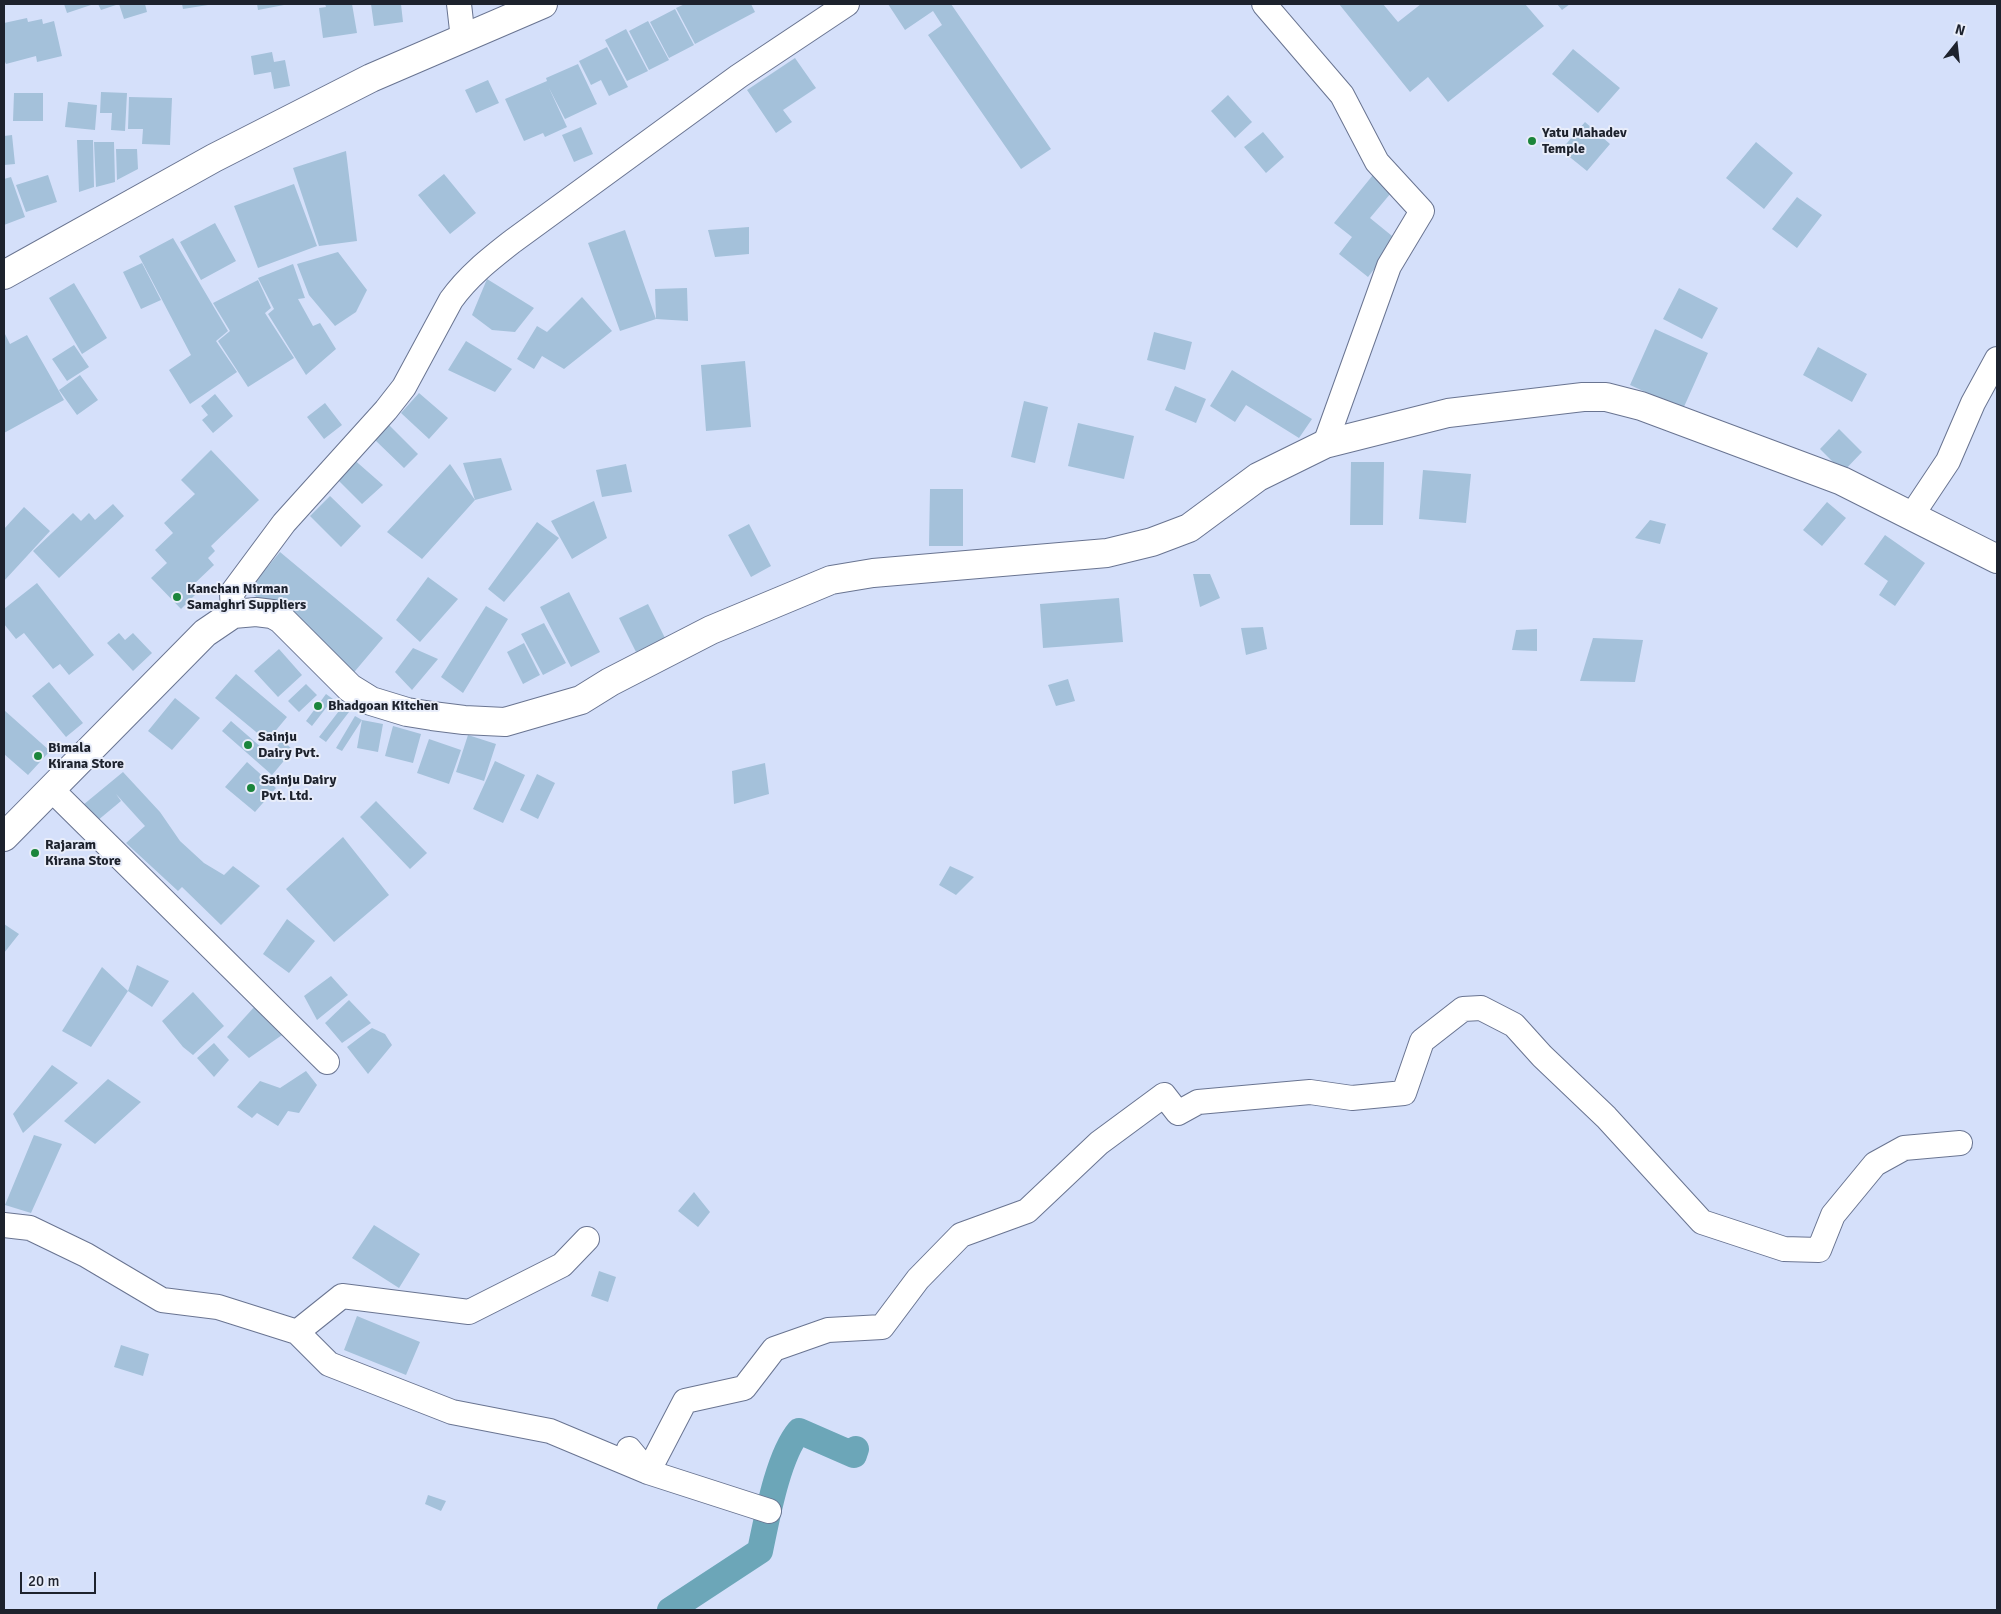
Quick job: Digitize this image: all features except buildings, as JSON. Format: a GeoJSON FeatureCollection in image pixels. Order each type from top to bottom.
{"type":"FeatureCollection","features":[{"type":"Feature","properties":{"kind":"main road"},"geometry":{"type":"LineString","coordinates":[[4,275],[223,153],[371,78],[543,4]]}},
{"type":"Feature","properties":{"kind":"main road"},"geometry":{"type":"LineString","coordinates":[[4,837],[205,632],[233,614],[264,612],[281,619],[350,688],[370,701],[424,715],[464,720],[505,722],[581,700],[610,682],[711,630],[831,580],[872,573],[1107,553],[1152,542],[1189,528],[1258,477],[1325,444],[1448,413],[1583,396],[1606,398],[1641,406],[1842,481],[1997,559]]}},
{"type":"Feature","properties":{"kind":"street"},"geometry":{"type":"LineString","coordinates":[[459,4],[463,39]]}},
{"type":"Feature","properties":{"kind":"street"},"geometry":{"type":"LineString","coordinates":[[233,614],[232,593],[284,523],[380,417],[404,387],[451,300],[460,286],[478,268],[739,76],[847,4]]}},
{"type":"Feature","properties":{"kind":"street"},"geometry":{"type":"LineString","coordinates":[[1264,4],[1342,95],[1377,162],[1422,211],[1389,266],[1325,444]]}},
{"type":"Feature","properties":{"kind":"street"},"geometry":{"type":"LineString","coordinates":[[1912,515],[1948,461],[1973,403],[1997,359]]}},
{"type":"Feature","properties":{"kind":"street"},"geometry":{"type":"LineString","coordinates":[[51,789],[327,1062]]}},
{"type":"Feature","properties":{"kind":"street"},"geometry":{"type":"LineString","coordinates":[[648,1472],[686,1401],[744,1388],[774,1349],[828,1330],[882,1327],[918,1279],[961,1235],[1027,1210],[1099,1143],[1164,1095],[1178,1113],[1198,1102],[1310,1092],[1352,1098],[1404,1094],[1422,1040],[1463,1010],[1481,1008],[1514,1025],[1542,1056],[1606,1117],[1702,1222],[1784,1249],[1819,1250],[1833,1215],[1875,1164],[1904,1148],[1960,1142]]}},
{"type":"Feature","properties":{"kind":"street"},"geometry":{"type":"LineString","coordinates":[[4,1225],[30,1228],[86,1255],[162,1300],[218,1307],[298,1332],[329,1364],[452,1412],[550,1431],[648,1472],[769,1511]]}},
{"type":"Feature","properties":{"kind":"street"},"geometry":{"type":"LineString","coordinates":[[298,1332],[342,1296],[469,1312],[562,1266],[587,1239]]}},
{"type":"Feature","properties":{"kind":"street"},"geometry":{"type":"LineString","coordinates":[[629,1449],[648,1472]]}},
{"type":"Feature","properties":{"kind":"waterway"},"geometry":{"type":"LineString","coordinates":[[670,1610],[760,1551],[779,1471],[799,1431],[854,1455],[856,1449]]}},
{"type":"Feature","properties":{"kind":"place","name":"Yatu Mahadev Temple"},"geometry":{"type":"Point","coordinates":[1532,141]}},
{"type":"Feature","properties":{"kind":"place","name":"Kanchan Nirman Samaghri Suppliers"},"geometry":{"type":"Point","coordinates":[177,597]}},
{"type":"Feature","properties":{"kind":"place","name":"Bhadgoan Kitchen"},"geometry":{"type":"Point","coordinates":[318,706]}},
{"type":"Feature","properties":{"kind":"place","name":"Sainju Dairy Pvt."},"geometry":{"type":"Point","coordinates":[248,745]}},
{"type":"Feature","properties":{"kind":"place","name":"Bimala Kirana Store"},"geometry":{"type":"Point","coordinates":[38,756]}},
{"type":"Feature","properties":{"kind":"place","name":"Sainju Dairy Pvt. Ltd."},"geometry":{"type":"Point","coordinates":[251,788]}},
{"type":"Feature","properties":{"kind":"place","name":"Rajaram Kirana Store"},"geometry":{"type":"Point","coordinates":[35,853]}}]}
